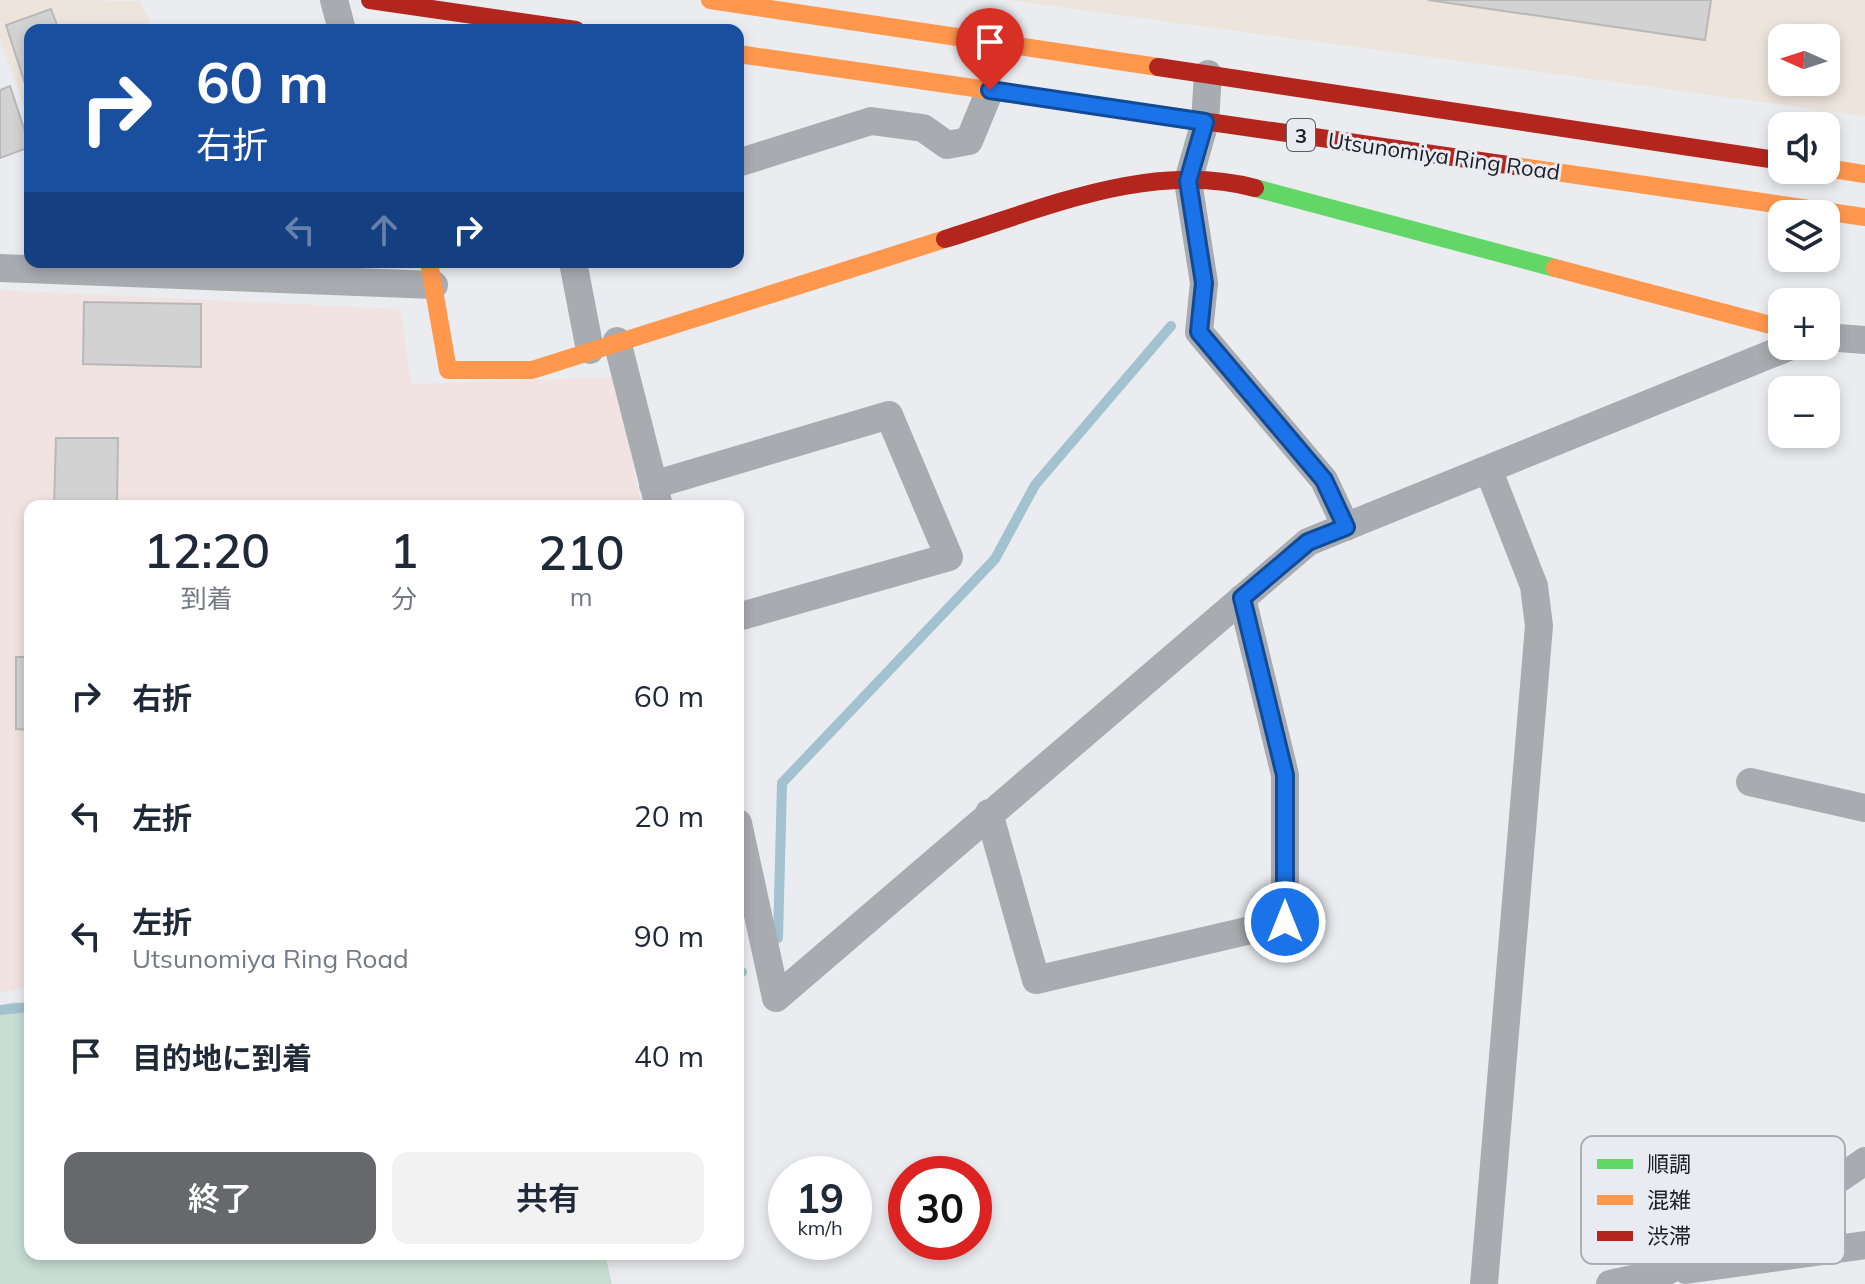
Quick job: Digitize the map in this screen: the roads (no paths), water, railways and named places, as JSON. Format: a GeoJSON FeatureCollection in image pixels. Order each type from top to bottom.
{"type":"FeatureCollection","features":[{"type":"Feature","properties":{"kind":"main road"},"geometry":{"type":"LineString","coordinates":[[370,0],[535,24]]}},
{"type":"Feature","properties":{"kind":"main road","name":"Utsunomiya Ring Road"},"geometry":{"type":"LineString","coordinates":[[710,0],[1768,159]]}},
{"type":"Feature","properties":{"kind":"main road","name":"Utsunomiya Ring Road"},"geometry":{"type":"LineString","coordinates":[[744,55],[1768,202]]}},
{"type":"Feature","properties":{"kind":"main road"},"geometry":{"type":"LineString","coordinates":[[1840,169],[1865,171]]}},
{"type":"Feature","properties":{"kind":"main road"},"geometry":{"type":"LineString","coordinates":[[431,273],[448,370],[532,370],[1112,188],[1152,181],[1234,182],[1768,324]]}},
{"type":"Feature","properties":{"kind":"main road","name":"Utsunomiya Ring Road"},"geometry":{"type":"LineString","coordinates":[[1840,213],[1865,217]]}},
{"type":"Feature","properties":{"kind":"main road","name":"3"},"geometry":{"type":"LineString","coordinates":[[1840,214],[1865,225]]}},
{"type":"Feature","properties":{"kind":"street"},"geometry":{"type":"LineString","coordinates":[[334,0],[340,24]]}},
{"type":"Feature","properties":{"kind":"street"},"geometry":{"type":"LineString","coordinates":[[1208,74],[1205,122],[1188,181],[1204,283],[1199,332],[1324,480],[1346,527]]}},
{"type":"Feature","properties":{"kind":"street"},"geometry":{"type":"LineString","coordinates":[[744,161],[871,121],[923,128],[947,145],[969,141],[990,90]]}},
{"type":"Feature","properties":{"kind":"street"},"geometry":{"type":"LineString","coordinates":[[0,268],[431,273]]}},
{"type":"Feature","properties":{"kind":"street"},"geometry":{"type":"LineString","coordinates":[[574,268],[590,350]]}},
{"type":"Feature","properties":{"kind":"street"},"geometry":{"type":"LineString","coordinates":[[1840,338],[1865,340]]}},
{"type":"Feature","properties":{"kind":"street"},"geometry":{"type":"LineString","coordinates":[[617,341],[656,496],[889,415],[949,557],[744,615]]}},
{"type":"Feature","properties":{"kind":"street"},"geometry":{"type":"LineString","coordinates":[[744,851],[776,998],[1308,542],[1768,356]]}},
{"type":"Feature","properties":{"kind":"street"},"geometry":{"type":"LineString","coordinates":[[1484,1284],[1539,626],[1534,586],[1489,471]]}},
{"type":"Feature","properties":{"kind":"street"},"geometry":{"type":"LineString","coordinates":[[989,813],[1036,980],[1285,922],[1285,775],[1242,598]]}},
{"type":"Feature","properties":{"kind":"street"},"geometry":{"type":"LineString","coordinates":[[1750,782],[1865,808]]}},
{"type":"Feature","properties":{"kind":"street"},"geometry":{"type":"LineString","coordinates":[[1845,1175],[1865,1161]]}},
{"type":"Feature","properties":{"kind":"street"},"geometry":{"type":"LineString","coordinates":[[1845,1248],[1865,1245]]}},
{"type":"Feature","properties":{"kind":"street"},"geometry":{"type":"LineString","coordinates":[[1665,1272],[1680,1264]]}},
{"type":"Feature","properties":{"kind":"street"},"geometry":{"type":"LineString","coordinates":[[1610,1284],[1724,1264]]}},
{"type":"Feature","properties":{"kind":"waterway"},"geometry":{"type":"LineString","coordinates":[[778,938],[782,783],[995,559],[1035,485],[1171,326]]}},
{"type":"Feature","properties":{"kind":"waterway"},"geometry":{"type":"LineString","coordinates":[[0,1010],[24,1008]]}}]}
